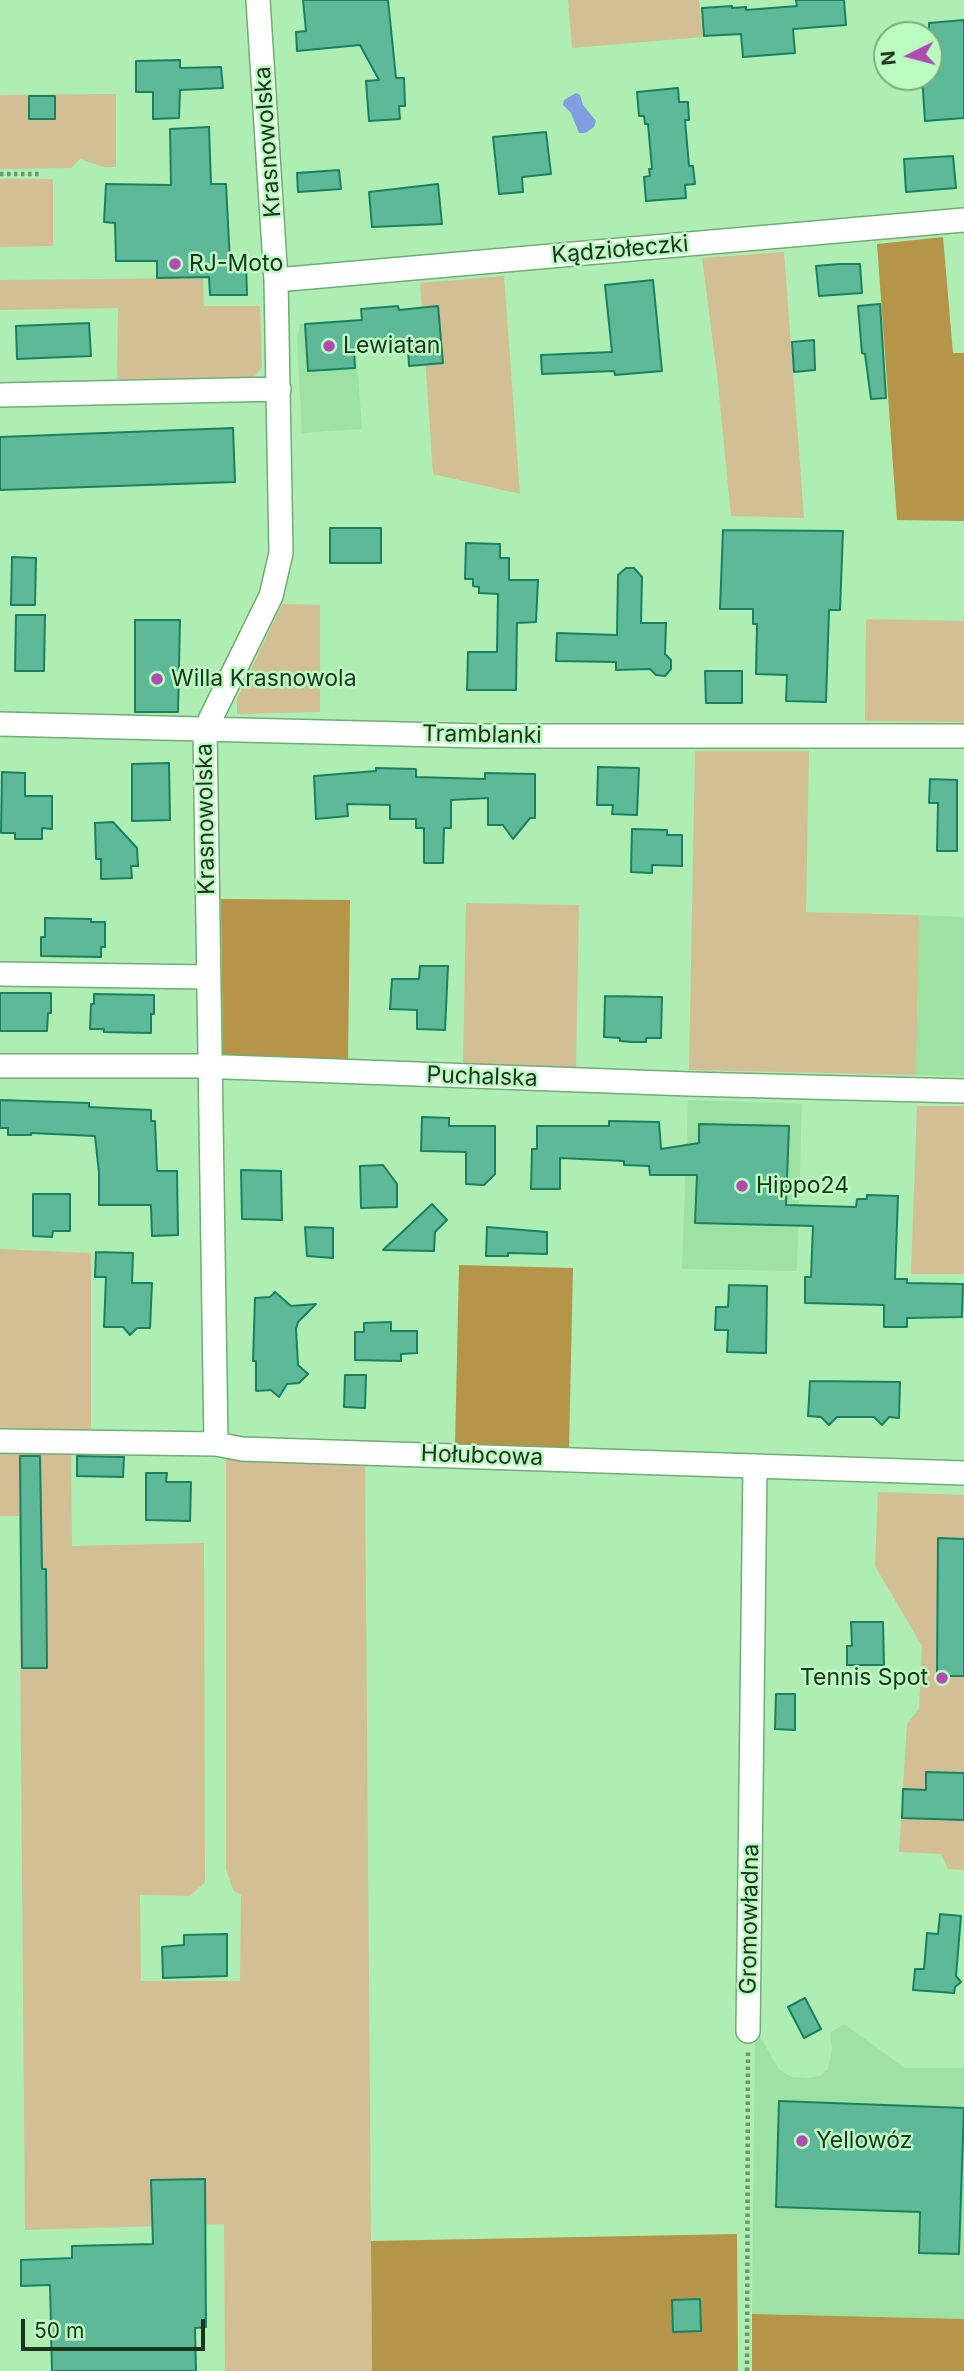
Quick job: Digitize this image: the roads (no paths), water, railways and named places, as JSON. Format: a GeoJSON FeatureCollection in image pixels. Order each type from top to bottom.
{"type":"FeatureCollection","features":[{"type":"Feature","properties":{"kind":"street","name":"Krasnowolska"},"geometry":{"type":"LineString","coordinates":[[216,1444],[205,730],[271,596],[281,553],[276,280],[258,0]]}},
{"type":"Feature","properties":{"kind":"street","name":"Kądziołeczki"},"geometry":{"type":"LineString","coordinates":[[276,280],[964,220]]}},
{"type":"Feature","properties":{"kind":"street"},"geometry":{"type":"LineString","coordinates":[[0,395],[279,389]]}},
{"type":"Feature","properties":{"kind":"street","name":"Tramblanki"},"geometry":{"type":"LineString","coordinates":[[0,724],[482,736],[964,736]]}},
{"type":"Feature","properties":{"kind":"street"},"geometry":{"type":"LineString","coordinates":[[0,974],[208,976]]}},
{"type":"Feature","properties":{"kind":"street","name":"Puchalska"},"geometry":{"type":"LineString","coordinates":[[0,1066],[210,1067],[964,1091]]}},
{"type":"Feature","properties":{"kind":"street","name":"Hołubcowa"},"geometry":{"type":"LineString","coordinates":[[0,1441],[216,1444],[242,1449],[964,1473]]}},
{"type":"Feature","properties":{"kind":"street","name":"Gromowładna"},"geometry":{"type":"LineString","coordinates":[[748,2031],[755,1466]]}},
{"type":"Feature","properties":{"kind":"water"},"geometry":{"type":"Polygon","coordinates":[[[576,93],[596,121],[594,127],[585,133],[579,133],[571,113],[563,105],[564,100],[576,93]]]}},
{"type":"Feature","properties":{"kind":"place","name":"RJ-Moto"},"geometry":{"type":"Point","coordinates":[175,264]}},
{"type":"Feature","properties":{"kind":"place","name":"Lewiatan"},"geometry":{"type":"Point","coordinates":[329,346]}},
{"type":"Feature","properties":{"kind":"place","name":"Willa Krasnowola"},"geometry":{"type":"Point","coordinates":[157,679]}},
{"type":"Feature","properties":{"kind":"place","name":"Hippo24"},"geometry":{"type":"Point","coordinates":[742,1186]}},
{"type":"Feature","properties":{"kind":"place","name":"Tennis Spot"},"geometry":{"type":"Point","coordinates":[942,1678]}},
{"type":"Feature","properties":{"kind":"place","name":"Yellowóz"},"geometry":{"type":"Point","coordinates":[802,2141]}}]}
